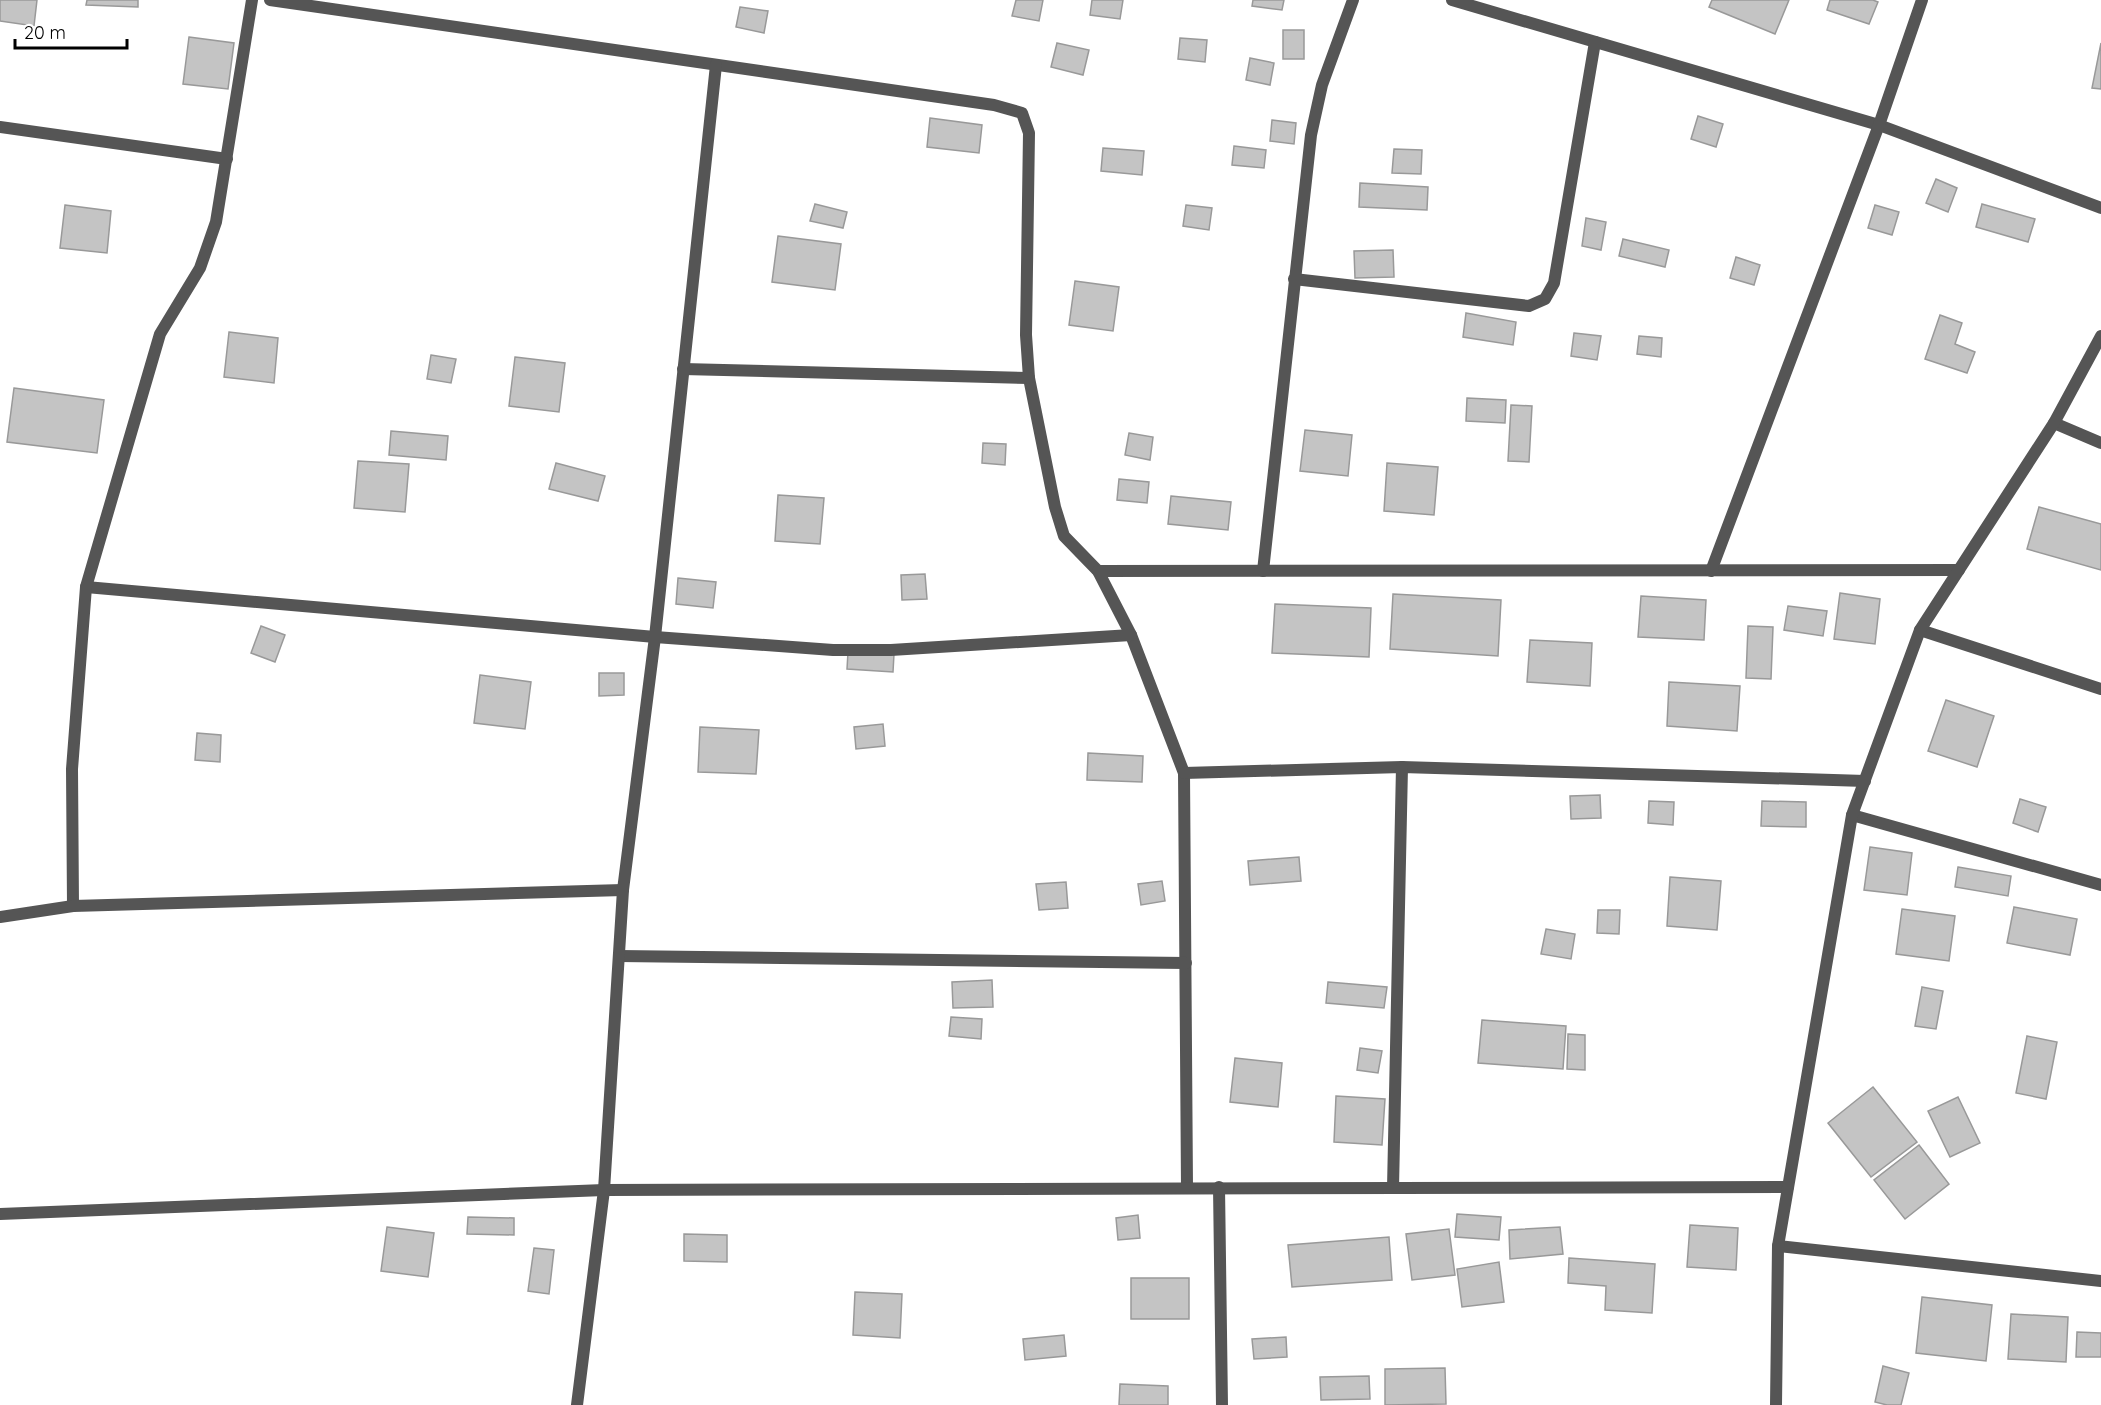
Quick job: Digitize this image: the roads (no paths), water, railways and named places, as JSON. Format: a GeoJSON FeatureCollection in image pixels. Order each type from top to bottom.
{"type":"FeatureCollection","features":[{"type":"Feature","properties":{"kind":"street"},"geometry":{"type":"LineString","coordinates":[[73,906],[72,769],[86,587],[160,334],[200,268],[216,222],[252,0]]}},
{"type":"Feature","properties":{"kind":"street"},"geometry":{"type":"LineString","coordinates":[[270,0],[994,105],[1022,113],[1029,133],[1026,335],[1029,378],[1055,507],[1064,536],[1098,571],[1131,635],[1184,773],[1187,1187]]}},
{"type":"Feature","properties":{"kind":"street"},"geometry":{"type":"LineString","coordinates":[[1263,572],[1311,135],[1322,86],[1353,0]]}},
{"type":"Feature","properties":{"kind":"street"},"geometry":{"type":"LineString","coordinates":[[1452,0],[1879,126],[2101,208]]}},
{"type":"Feature","properties":{"kind":"street"},"geometry":{"type":"LineString","coordinates":[[1711,571],[1879,126],[1922,0]]}},
{"type":"Feature","properties":{"kind":"street"},"geometry":{"type":"LineString","coordinates":[[1294,279],[1528,306],[1545,299],[1554,283],[1595,42]]}},
{"type":"Feature","properties":{"kind":"street"},"geometry":{"type":"LineString","coordinates":[[577,1405],[604,1190],[623,890],[655,637],[716,65]]}},
{"type":"Feature","properties":{"kind":"street"},"geometry":{"type":"LineString","coordinates":[[0,127],[226,159]]}},
{"type":"Feature","properties":{"kind":"street"},"geometry":{"type":"LineString","coordinates":[[1776,1405],[1778,1246],[1852,815],[1920,630],[2054,423],[2101,336]]}},
{"type":"Feature","properties":{"kind":"street"},"geometry":{"type":"LineString","coordinates":[[683,369],[1029,378]]}},
{"type":"Feature","properties":{"kind":"street"},"geometry":{"type":"LineString","coordinates":[[2054,423],[2101,442]]}},
{"type":"Feature","properties":{"kind":"street"},"geometry":{"type":"LineString","coordinates":[[1098,571],[1959,570]]}},
{"type":"Feature","properties":{"kind":"street"},"geometry":{"type":"LineString","coordinates":[[86,587],[655,637],[833,650],[891,650],[1131,635]]}},
{"type":"Feature","properties":{"kind":"street"},"geometry":{"type":"LineString","coordinates":[[1920,630],[2101,689]]}},
{"type":"Feature","properties":{"kind":"street"},"geometry":{"type":"LineString","coordinates":[[1184,773],[1402,767],[1865,781]]}},
{"type":"Feature","properties":{"kind":"street"},"geometry":{"type":"LineString","coordinates":[[1393,1188],[1402,767]]}},
{"type":"Feature","properties":{"kind":"street"},"geometry":{"type":"LineString","coordinates":[[1852,815],[2101,885]]}},
{"type":"Feature","properties":{"kind":"street"},"geometry":{"type":"LineString","coordinates":[[0,916],[73,906],[623,890]]}},
{"type":"Feature","properties":{"kind":"street"},"geometry":{"type":"LineString","coordinates":[[619,956],[1186,963]]}},
{"type":"Feature","properties":{"kind":"street"},"geometry":{"type":"LineString","coordinates":[[1219,1187],[1222,1405]]}},
{"type":"Feature","properties":{"kind":"street"},"geometry":{"type":"LineString","coordinates":[[0,1214],[604,1190],[1788,1187]]}},
{"type":"Feature","properties":{"kind":"street"},"geometry":{"type":"LineString","coordinates":[[1778,1246],[2101,1281]]}}]}
